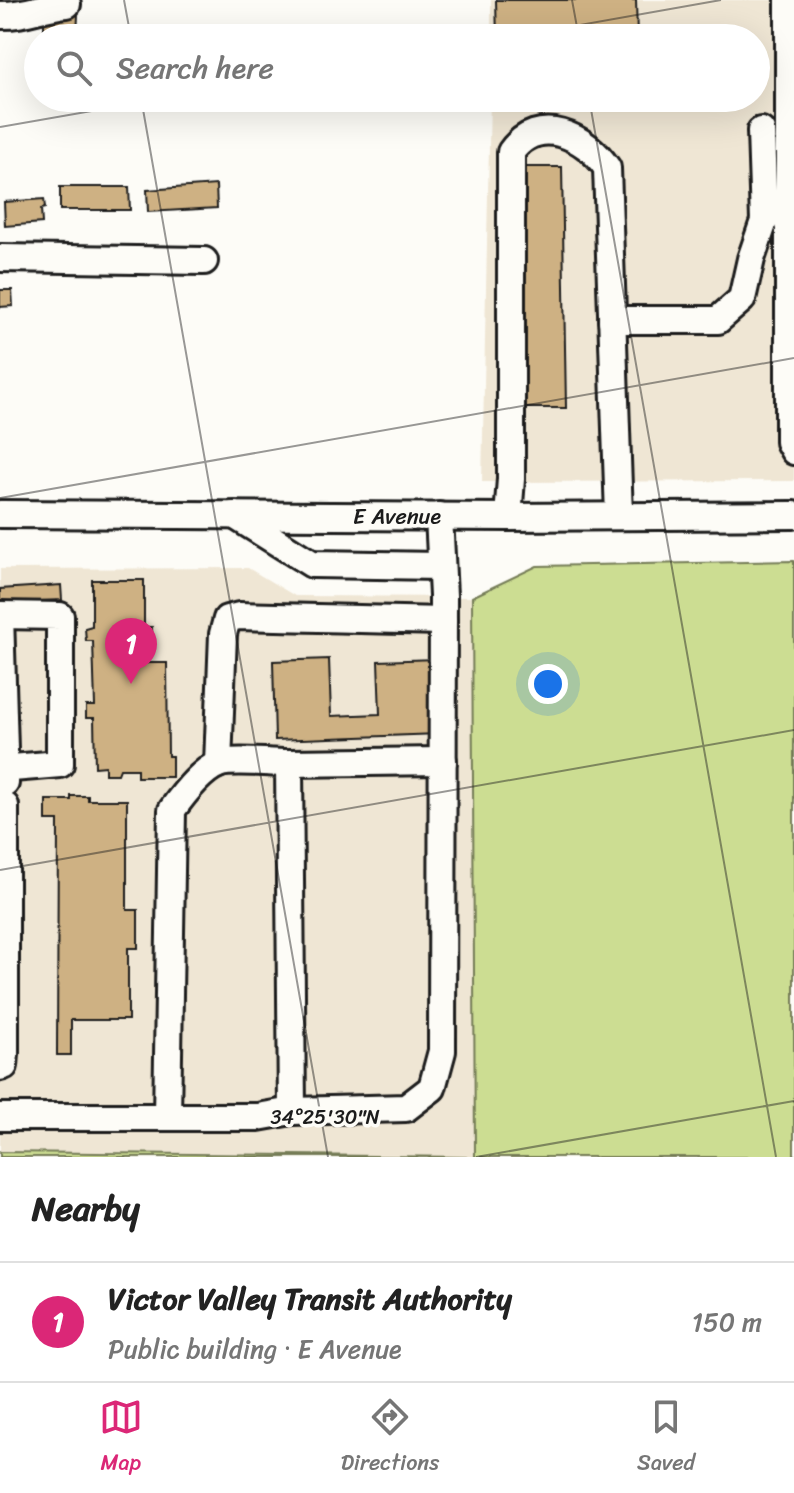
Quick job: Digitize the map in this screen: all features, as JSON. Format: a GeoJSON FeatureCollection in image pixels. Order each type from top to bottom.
{"type":"FeatureCollection","features":[{"type":"Feature","properties":{"kind":"street"},"geometry":{"type":"LineString","coordinates":[[789,0],[789,442],[794,451]]}},
{"type":"Feature","properties":{"kind":"street"},"geometry":{"type":"LineString","coordinates":[[0,15],[20,15],[45,6],[67,4]]}},
{"type":"Feature","properties":{"kind":"street"},"geometry":{"type":"LineString","coordinates":[[612,320],[718,320],[742,299],[764,221],[761,131]]}},
{"type":"Feature","properties":{"kind":"street"},"geometry":{"type":"LineString","coordinates":[[508,517],[511,479],[510,165],[511,152],[519,141],[535,132],[555,132],[579,138],[607,168],[619,516]]}},
{"type":"Feature","properties":{"kind":"street"},"geometry":{"type":"LineString","coordinates":[[0,258],[204,261]]}},
{"type":"Feature","properties":{"kind":"street","name":"E Avenue"},"geometry":{"type":"LineString","coordinates":[[0,514],[794,515]]}},
{"type":"Feature","properties":{"kind":"street"},"geometry":{"type":"LineString","coordinates":[[234,515],[312,564],[441,566]]}},
{"type":"Feature","properties":{"kind":"street"},"geometry":{"type":"LineString","coordinates":[[0,1117],[258,1117],[292,1111],[406,1108],[432,1088],[442,1051],[443,621],[439,516]]}},
{"type":"Feature","properties":{"kind":"street"},"geometry":{"type":"LineString","coordinates":[[0,1067],[4,1066],[5,1054],[0,615],[60,616],[60,764],[2,768]]}},
{"type":"Feature","properties":{"kind":"street"},"geometry":{"type":"LineString","coordinates":[[218,764],[223,634],[227,619],[239,616],[443,621]]}},
{"type":"Feature","properties":{"kind":"street"},"geometry":{"type":"LineString","coordinates":[[167,1117],[172,810],[186,790],[218,764],[443,761]]}},
{"type":"Feature","properties":{"kind":"street"},"geometry":{"type":"LineString","coordinates":[[289,763],[292,1111]]}},
{"type":"Feature","properties":{"kind":"shaded area"},"geometry":{"type":"Polygon","coordinates":[[[491,0],[794,0],[794,481],[482,482],[490,112],[770,112],[770,24],[491,24],[491,0]]]}},
{"type":"Feature","properties":{"kind":"shaded area"},"geometry":{"type":"Polygon","coordinates":[[[248,568],[295,596],[472,597],[475,1157],[0,1152],[0,569],[248,568]]]}},
{"type":"Feature","properties":{"kind":"green space"},"geometry":{"type":"Polygon","coordinates":[[[794,561],[794,1157],[475,1157],[472,597],[537,566],[794,561]]]}},
{"type":"Feature","properties":{"kind":"green space"},"geometry":{"type":"Polygon","coordinates":[[[0,1152],[467,1157],[0,1157],[0,1152]]]}},
{"type":"Feature","properties":{"kind":"building"},"geometry":{"type":"Polygon","coordinates":[[[496,0],[636,0],[637,24],[497,24],[496,0]]]}},
{"type":"Feature","properties":{"kind":"building"},"geometry":{"type":"Polygon","coordinates":[[[44,14],[78,14],[78,24],[44,24],[44,14]]]}},
{"type":"Feature","properties":{"kind":"building"},"geometry":{"type":"Polygon","coordinates":[[[517,167],[562,167],[566,408],[521,408],[517,167]]]}},
{"type":"Feature","properties":{"kind":"building"},"geometry":{"type":"Polygon","coordinates":[[[216,185],[217,208],[148,212],[147,190],[216,185]]]}},
{"type":"Feature","properties":{"kind":"building"},"geometry":{"type":"Polygon","coordinates":[[[60,187],[129,187],[130,210],[60,210],[60,187]]]}},
{"type":"Feature","properties":{"kind":"building"},"geometry":{"type":"Polygon","coordinates":[[[44,199],[42,223],[5,226],[4,202],[44,199]]]}},
{"type":"Feature","properties":{"kind":"building"},"geometry":{"type":"Polygon","coordinates":[[[0,290],[12,290],[13,306],[0,307],[0,290]]]}},
{"type":"Feature","properties":{"kind":"building"},"geometry":{"type":"Polygon","coordinates":[[[92,580],[144,580],[144,627],[152,627],[152,644],[142,644],[142,663],[167,663],[168,756],[172,756],[172,777],[137,777],[137,769],[120,769],[118,774],[105,774],[105,766],[95,767],[94,718],[86,718],[86,706],[95,706],[93,641],[86,641],[85,628],[92,626],[92,580]]]}},
{"type":"Feature","properties":{"kind":"building"},"geometry":{"type":"Polygon","coordinates":[[[61,585],[62,600],[0,603],[0,589],[61,585]]]}},
{"type":"Feature","properties":{"kind":"building"},"geometry":{"type":"Polygon","coordinates":[[[329,659],[331,716],[380,714],[378,661],[436,659],[439,734],[275,740],[273,661],[329,659]]]}},
{"type":"Feature","properties":{"kind":"building"},"geometry":{"type":"Polygon","coordinates":[[[71,796],[88,796],[88,800],[127,800],[127,910],[138,910],[138,948],[128,948],[128,1020],[71,1020],[71,1055],[57,1055],[58,821],[46,821],[46,800],[71,800],[71,796]]]}},
{"type":"Feature","properties":{"kind":"place","name":"Victor Valley Transit Authority"},"geometry":{"type":"Point","coordinates":[131,684]}}]}
